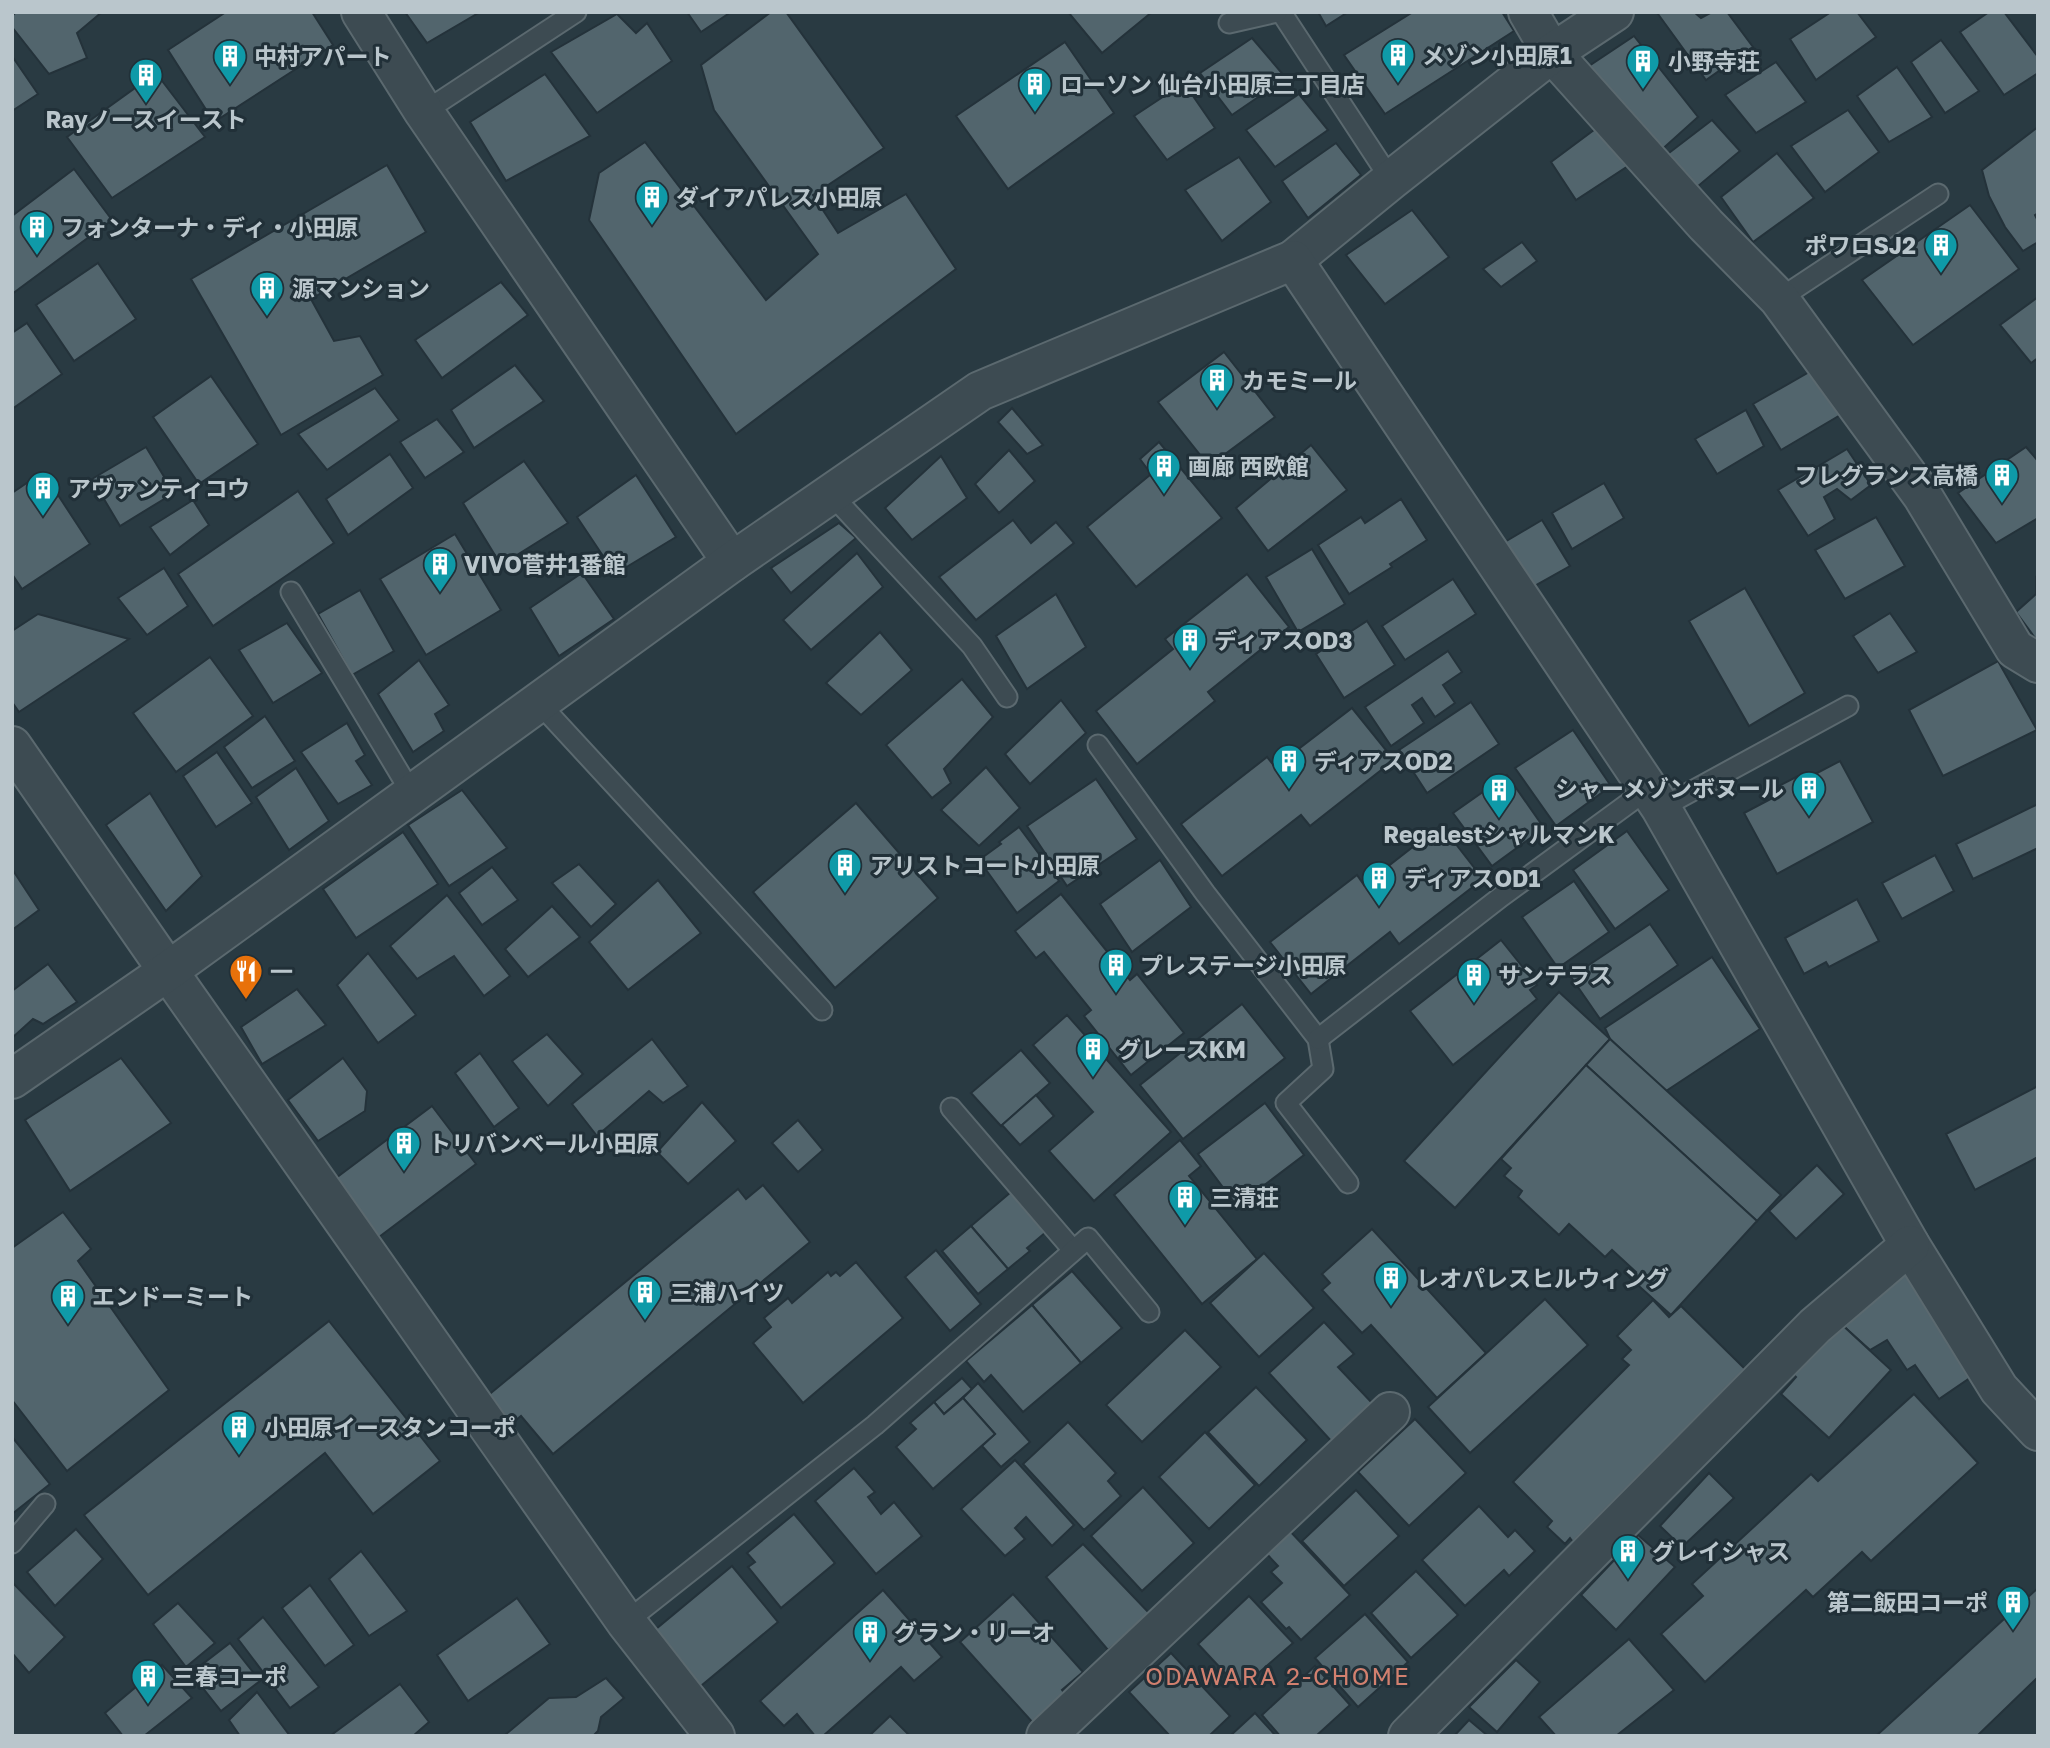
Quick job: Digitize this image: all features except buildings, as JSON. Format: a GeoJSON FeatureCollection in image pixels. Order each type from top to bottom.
{"type":"FeatureCollection","features":[{"type":"Feature","properties":{"kind":"street"},"geometry":{"type":"LineString","coordinates":[[361,12],[424,112],[732,562]]}},
{"type":"Feature","properties":{"kind":"street"},"geometry":{"type":"LineString","coordinates":[[1528,12],[1552,53],[1706,225],[1779,299],[1922,495],[2015,649],[2038,663]]}},
{"type":"Feature","properties":{"kind":"street"},"geometry":{"type":"LineString","coordinates":[[12,1079],[168,971],[732,562],[980,391],[1293,260],[1552,53],[1614,12]]}},
{"type":"Feature","properties":{"kind":"street"},"geometry":{"type":"LineString","coordinates":[[1293,260],[1655,798],[1910,1245],[1999,1390],[2038,1431]]}},
{"type":"Feature","properties":{"kind":"street"},"geometry":{"type":"LineString","coordinates":[[12,746],[626,1622],[715,1736]]}},
{"type":"Feature","properties":{"kind":"street"},"geometry":{"type":"LineString","coordinates":[[1408,1736],[1815,1326],[1910,1245]]}},
{"type":"Feature","properties":{"kind":"street"},"geometry":{"type":"LineString","coordinates":[[1046,1736],[1390,1412]]}},
{"type":"Feature","properties":{"kind":"lane"},"geometry":{"type":"LineString","coordinates":[[424,112],[576,12]]}},
{"type":"Feature","properties":{"kind":"lane"},"geometry":{"type":"LineString","coordinates":[[1229,23],[1279,12],[1391,180]]}},
{"type":"Feature","properties":{"kind":"lane"},"geometry":{"type":"LineString","coordinates":[[1779,299],[1938,194]]}},
{"type":"Feature","properties":{"kind":"lane"},"geometry":{"type":"LineString","coordinates":[[830,493],[971,646],[1007,697]]}},
{"type":"Feature","properties":{"kind":"lane"},"geometry":{"type":"LineString","coordinates":[[291,592],[412,794]]}},
{"type":"Feature","properties":{"kind":"lane"},"geometry":{"type":"LineString","coordinates":[[538,702],[822,1010]]}},
{"type":"Feature","properties":{"kind":"lane"},"geometry":{"type":"LineString","coordinates":[[1318,1039],[1502,896],[1655,798],[1848,706]]}},
{"type":"Feature","properties":{"kind":"lane"},"geometry":{"type":"LineString","coordinates":[[1098,745],[1205,893],[1318,1039],[1324,1069],[1286,1103],[1348,1183]]}},
{"type":"Feature","properties":{"kind":"lane"},"geometry":{"type":"LineString","coordinates":[[951,1108],[1073,1250]]}},
{"type":"Feature","properties":{"kind":"lane"},"geometry":{"type":"LineString","coordinates":[[626,1622],[875,1424],[1088,1238],[1149,1312]]}},
{"type":"Feature","properties":{"kind":"lane"},"geometry":{"type":"LineString","coordinates":[[12,1543],[45,1504]]}},
{"type":"Feature","properties":{"kind":"place","name":"メゾン小田原1"},"geometry":{"type":"Point","coordinates":[1398,85]}},
{"type":"Feature","properties":{"kind":"place","name":"中村アパート"},"geometry":{"type":"Point","coordinates":[230,86]}},
{"type":"Feature","properties":{"kind":"place","name":"小野寺荘"},"geometry":{"type":"Point","coordinates":[1643,91]}},
{"type":"Feature","properties":{"kind":"place","name":"Rayノースイースト"},"geometry":{"type":"Point","coordinates":[146,105]}},
{"type":"Feature","properties":{"kind":"place","name":"ローソン 仙台小田原三丁目店"},"geometry":{"type":"Point","coordinates":[1035,114]}},
{"type":"Feature","properties":{"kind":"place","name":"ダイアパレス小田原"},"geometry":{"type":"Point","coordinates":[652,227]}},
{"type":"Feature","properties":{"kind":"place","name":"フォンターナ・ディ・小田原"},"geometry":{"type":"Point","coordinates":[37,257]}},
{"type":"Feature","properties":{"kind":"place","name":"ポワロSJ2"},"geometry":{"type":"Point","coordinates":[1941,275]}},
{"type":"Feature","properties":{"kind":"place","name":"源マンション"},"geometry":{"type":"Point","coordinates":[267,318]}},
{"type":"Feature","properties":{"kind":"place","name":"カモミール"},"geometry":{"type":"Point","coordinates":[1217,410]}},
{"type":"Feature","properties":{"kind":"place","name":"画廊 西欧館"},"geometry":{"type":"Point","coordinates":[1164,496]}},
{"type":"Feature","properties":{"kind":"place","name":"フレグランス高橋"},"geometry":{"type":"Point","coordinates":[2002,505]}},
{"type":"Feature","properties":{"kind":"place","name":"アヴァンティコウ"},"geometry":{"type":"Point","coordinates":[43,518]}},
{"type":"Feature","properties":{"kind":"place","name":"VIVO菅井1番館"},"geometry":{"type":"Point","coordinates":[440,594]}},
{"type":"Feature","properties":{"kind":"place","name":"ディアスOD3"},"geometry":{"type":"Point","coordinates":[1190,670]}},
{"type":"Feature","properties":{"kind":"place","name":"ディアスOD2"},"geometry":{"type":"Point","coordinates":[1289,791]}},
{"type":"Feature","properties":{"kind":"place","name":"シャーメゾンボヌール"},"geometry":{"type":"Point","coordinates":[1809,818]}},
{"type":"Feature","properties":{"kind":"place","name":"RegalestシャルマンK"},"geometry":{"type":"Point","coordinates":[1499,820]}},
{"type":"Feature","properties":{"kind":"place","name":"アリストコート小田原"},"geometry":{"type":"Point","coordinates":[845,895]}},
{"type":"Feature","properties":{"kind":"place","name":"ディアスOD1"},"geometry":{"type":"Point","coordinates":[1379,908]}},
{"type":"Feature","properties":{"kind":"place","name":"プレステージ小田原"},"geometry":{"type":"Point","coordinates":[1116,995]}},
{"type":"Feature","properties":{"kind":"place","name":"一"},"geometry":{"type":"Point","coordinates":[246,1001]}},
{"type":"Feature","properties":{"kind":"place","name":"サンテラス"},"geometry":{"type":"Point","coordinates":[1474,1005]}},
{"type":"Feature","properties":{"kind":"place","name":"グレースKM"},"geometry":{"type":"Point","coordinates":[1093,1079]}},
{"type":"Feature","properties":{"kind":"place","name":"トリバンベール小田原"},"geometry":{"type":"Point","coordinates":[404,1173]}},
{"type":"Feature","properties":{"kind":"place","name":"三清荘"},"geometry":{"type":"Point","coordinates":[1185,1227]}},
{"type":"Feature","properties":{"kind":"place","name":"レオパレスヒルウィング"},"geometry":{"type":"Point","coordinates":[1391,1308]}},
{"type":"Feature","properties":{"kind":"place","name":"三浦ハイツ"},"geometry":{"type":"Point","coordinates":[645,1322]}},
{"type":"Feature","properties":{"kind":"place","name":"エンドーミート"},"geometry":{"type":"Point","coordinates":[68,1326]}},
{"type":"Feature","properties":{"kind":"place","name":"小田原イースタンコーポ"},"geometry":{"type":"Point","coordinates":[239,1457]}},
{"type":"Feature","properties":{"kind":"place","name":"グレイシャス"},"geometry":{"type":"Point","coordinates":[1628,1581]}},
{"type":"Feature","properties":{"kind":"place","name":"第二飯田コーポ"},"geometry":{"type":"Point","coordinates":[2013,1632]}},
{"type":"Feature","properties":{"kind":"place","name":"グラン・リーオ"},"geometry":{"type":"Point","coordinates":[870,1662]}},
{"type":"Feature","properties":{"kind":"place","name":"三春コーポ"},"geometry":{"type":"Point","coordinates":[148,1706]}},
{"type":"Feature","properties":{"kind":"district","name":"ODAWARA 2-CHOME"},"geometry":{"type":"Point","coordinates":[1278,1675]}}]}
